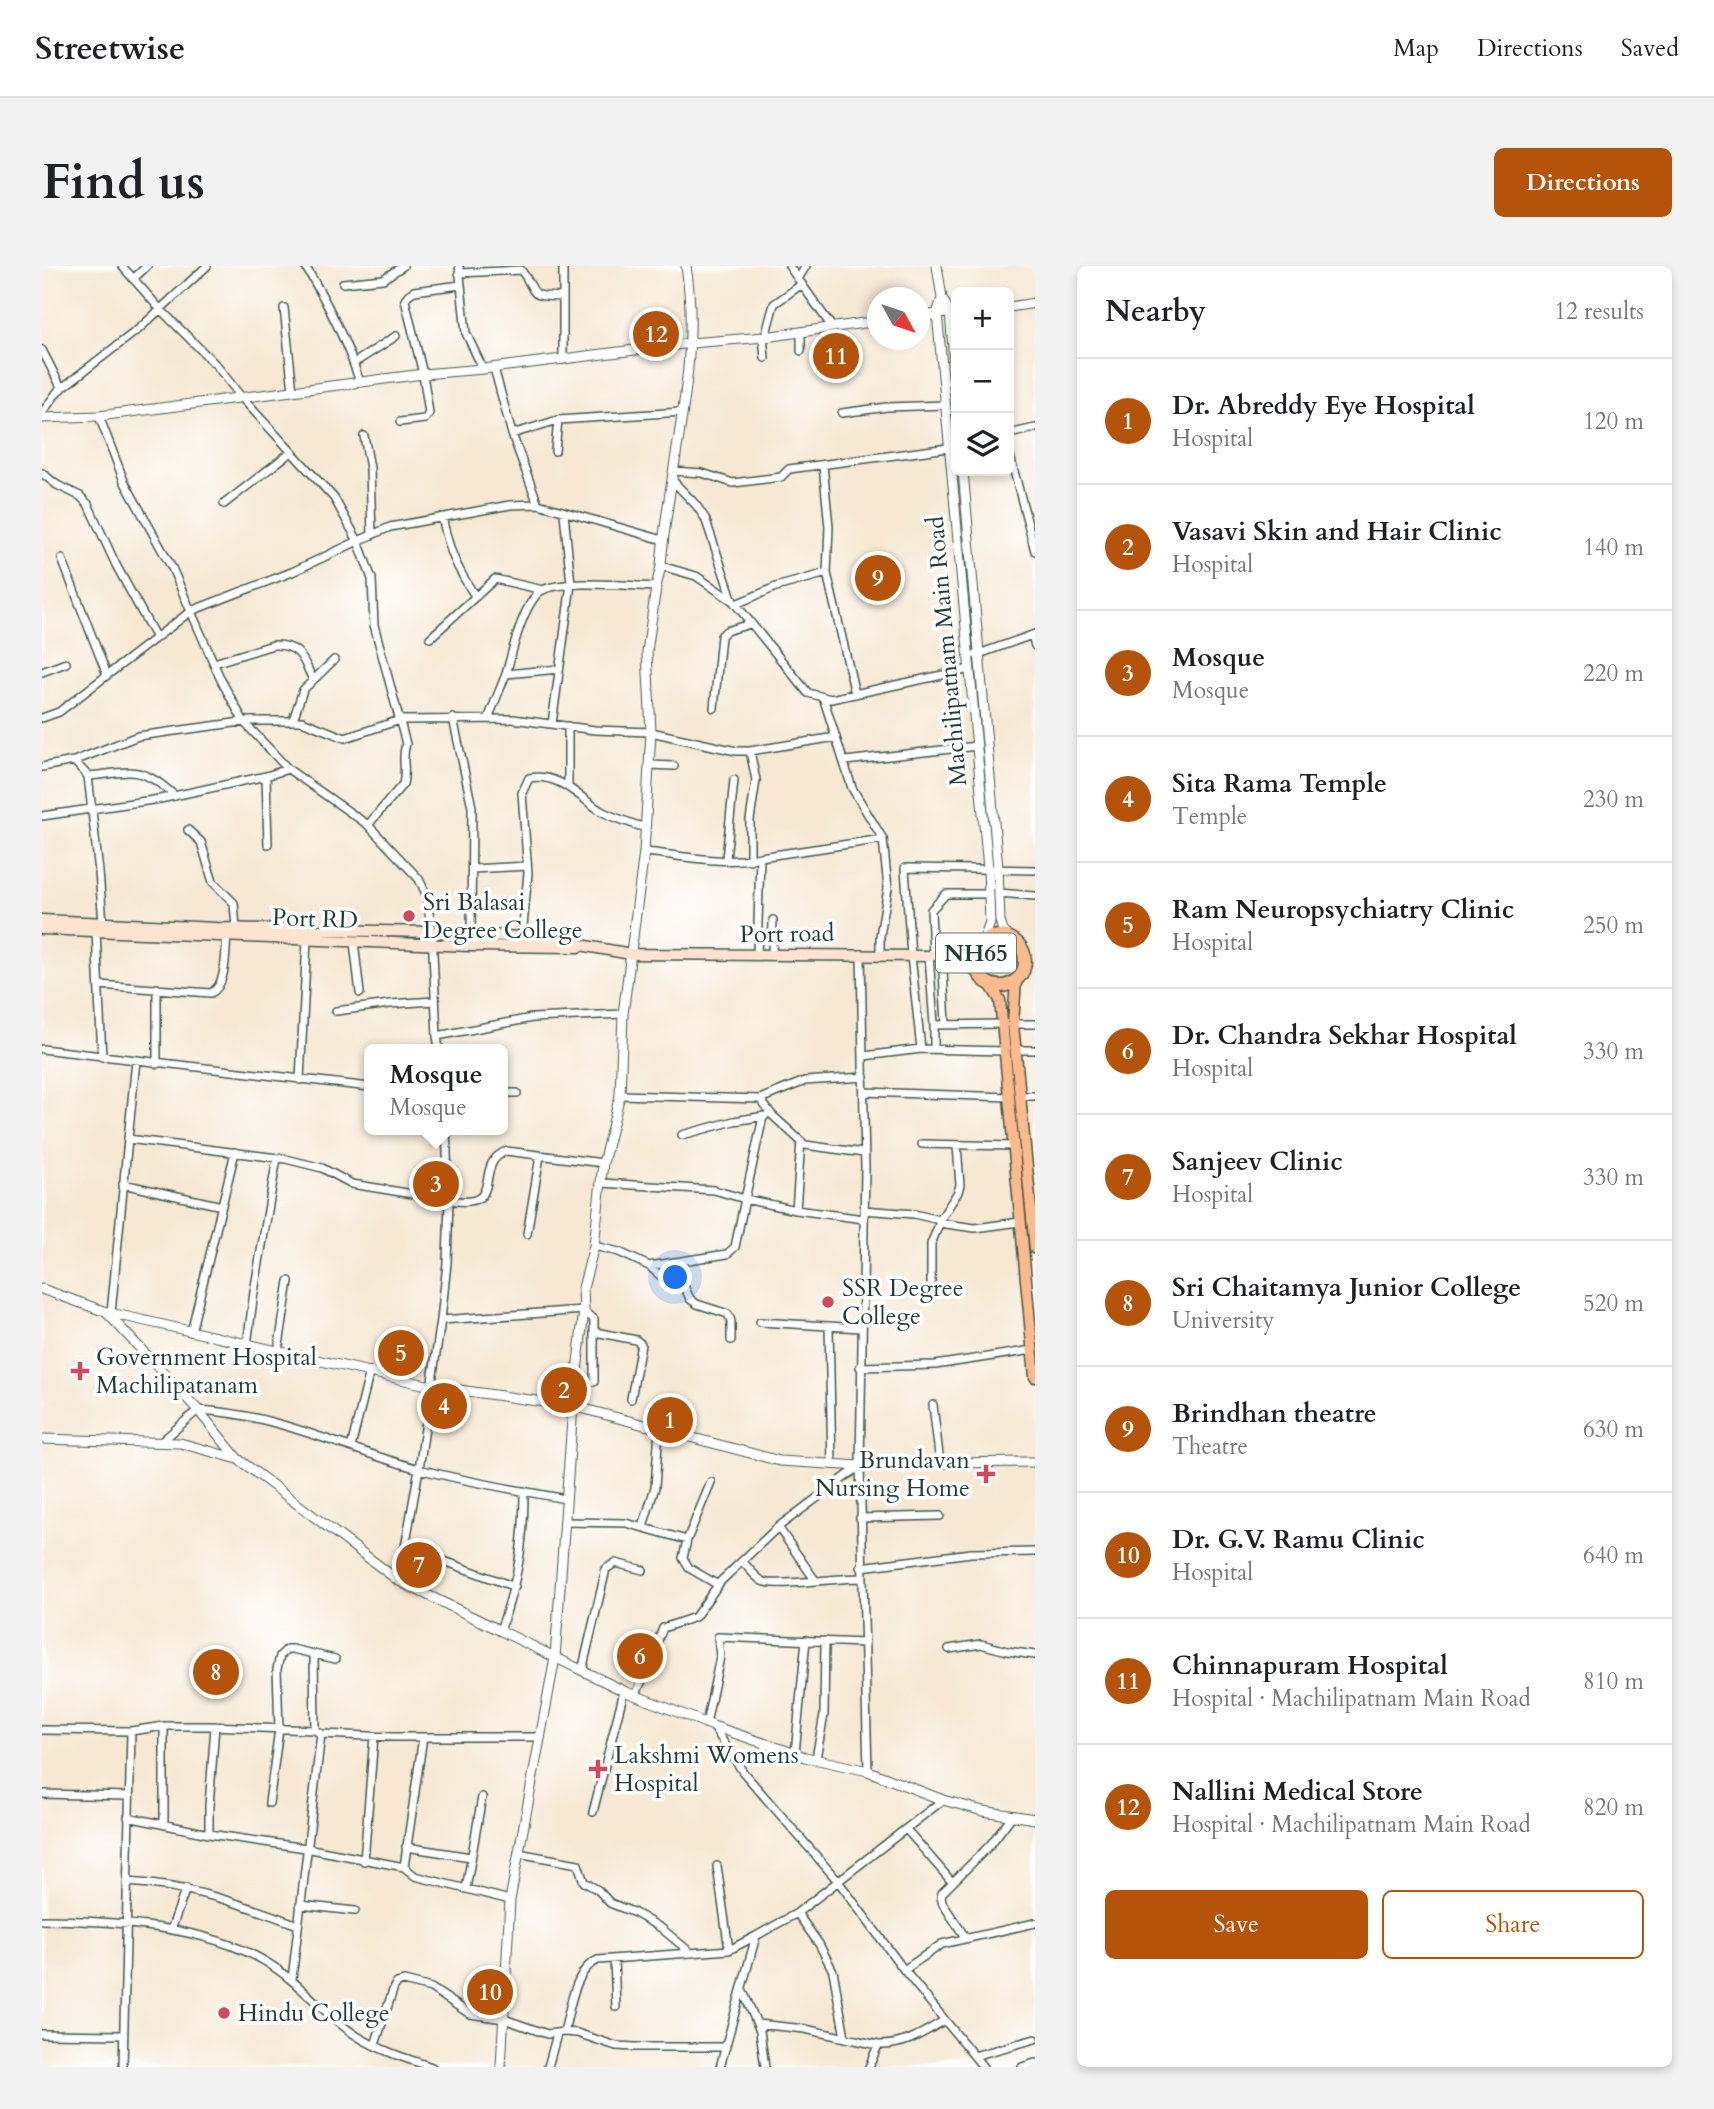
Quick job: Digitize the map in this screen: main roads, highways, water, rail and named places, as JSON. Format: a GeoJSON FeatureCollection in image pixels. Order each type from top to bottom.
{"type":"FeatureCollection","features":[{"type":"Feature","properties":{"kind":"highway","name":"NH65"},"geometry":{"type":"LineString","coordinates":[[997,936],[1012,939],[1032,962],[1019,977],[1003,986],[989,983],[978,972],[975,964],[981,945],[997,936]]}},
{"type":"Feature","properties":{"kind":"main road"},"geometry":{"type":"LineString","coordinates":[[42,920],[99,927],[236,928],[432,938],[471,934],[564,940],[586,946]]}},
{"type":"Feature","properties":{"kind":"main road","name":"Port RD"},"geometry":{"type":"LineString","coordinates":[[42,929],[99,927],[227,937],[354,942],[432,938],[557,948],[586,946]]}},
{"type":"Feature","properties":{"kind":"main road","name":"Port road"},"geometry":{"type":"LineString","coordinates":[[586,946],[631,954],[911,956],[937,955],[981,945]]}},
{"type":"Feature","properties":{"kind":"main road","name":"Port road"},"geometry":{"type":"LineString","coordinates":[[937,955],[966,963],[978,972]]}},
{"type":"Feature","properties":{"kind":"main road"},"geometry":{"type":"LineString","coordinates":[[1019,977],[1008,1024],[1009,1050],[1014,1096],[1013,1146],[1020,1222],[1030,1282],[1035,1377]]}},
{"type":"Feature","properties":{"kind":"main road"},"geometry":{"type":"LineString","coordinates":[[989,983],[1000,1000],[1008,1024]]}},
{"type":"Feature","properties":{"kind":"main road"},"geometry":{"type":"LineString","coordinates":[[1014,1096],[1030,1157],[1035,1250]]}},
{"type":"Feature","properties":{"kind":"place","name":"Nallini Medical Store"},"geometry":{"type":"Point","coordinates":[656,334]}},
{"type":"Feature","properties":{"kind":"place","name":"Chinnapuram Hospital"},"geometry":{"type":"Point","coordinates":[836,356]}},
{"type":"Feature","properties":{"kind":"place","name":"Brindhan theatre"},"geometry":{"type":"Point","coordinates":[878,578]}},
{"type":"Feature","properties":{"kind":"place","name":"Sri Balasai Degree College"},"geometry":{"type":"Point","coordinates":[409,916]}},
{"type":"Feature","properties":{"kind":"place","name":"Mosque"},"geometry":{"type":"Point","coordinates":[436,1184]}},
{"type":"Feature","properties":{"kind":"place","name":"SSR Degree College"},"geometry":{"type":"Point","coordinates":[828,1302]}},
{"type":"Feature","properties":{"kind":"place","name":"Ram Neuropsychiatry Clinic"},"geometry":{"type":"Point","coordinates":[401,1353]}},
{"type":"Feature","properties":{"kind":"place","name":"Government Hospital Machilipatanam"},"geometry":{"type":"Point","coordinates":[80,1371]}},
{"type":"Feature","properties":{"kind":"place","name":"Vasavi Skin and Hair Clinic"},"geometry":{"type":"Point","coordinates":[564,1390]}},
{"type":"Feature","properties":{"kind":"place","name":"Sita Rama Temple"},"geometry":{"type":"Point","coordinates":[444,1406]}},
{"type":"Feature","properties":{"kind":"place","name":"Dr. Abreddy Eye Hospital"},"geometry":{"type":"Point","coordinates":[670,1420]}},
{"type":"Feature","properties":{"kind":"place","name":"Brundavan Nursing Home"},"geometry":{"type":"Point","coordinates":[986,1474]}},
{"type":"Feature","properties":{"kind":"place","name":"Sanjeev Clinic"},"geometry":{"type":"Point","coordinates":[419,1565]}},
{"type":"Feature","properties":{"kind":"place","name":"Dr. Chandra Sekhar Hospital"},"geometry":{"type":"Point","coordinates":[640,1656]}},
{"type":"Feature","properties":{"kind":"place","name":"Sri Chaitamya Junior College"},"geometry":{"type":"Point","coordinates":[216,1672]}},
{"type":"Feature","properties":{"kind":"place","name":"Lakshmi Womens Hospital"},"geometry":{"type":"Point","coordinates":[598,1769]}},
{"type":"Feature","properties":{"kind":"place","name":"Dr. G.V. Ramu Clinic"},"geometry":{"type":"Point","coordinates":[490,1992]}},
{"type":"Feature","properties":{"kind":"place","name":"Hindu College"},"geometry":{"type":"Point","coordinates":[224,2013]}}]}
